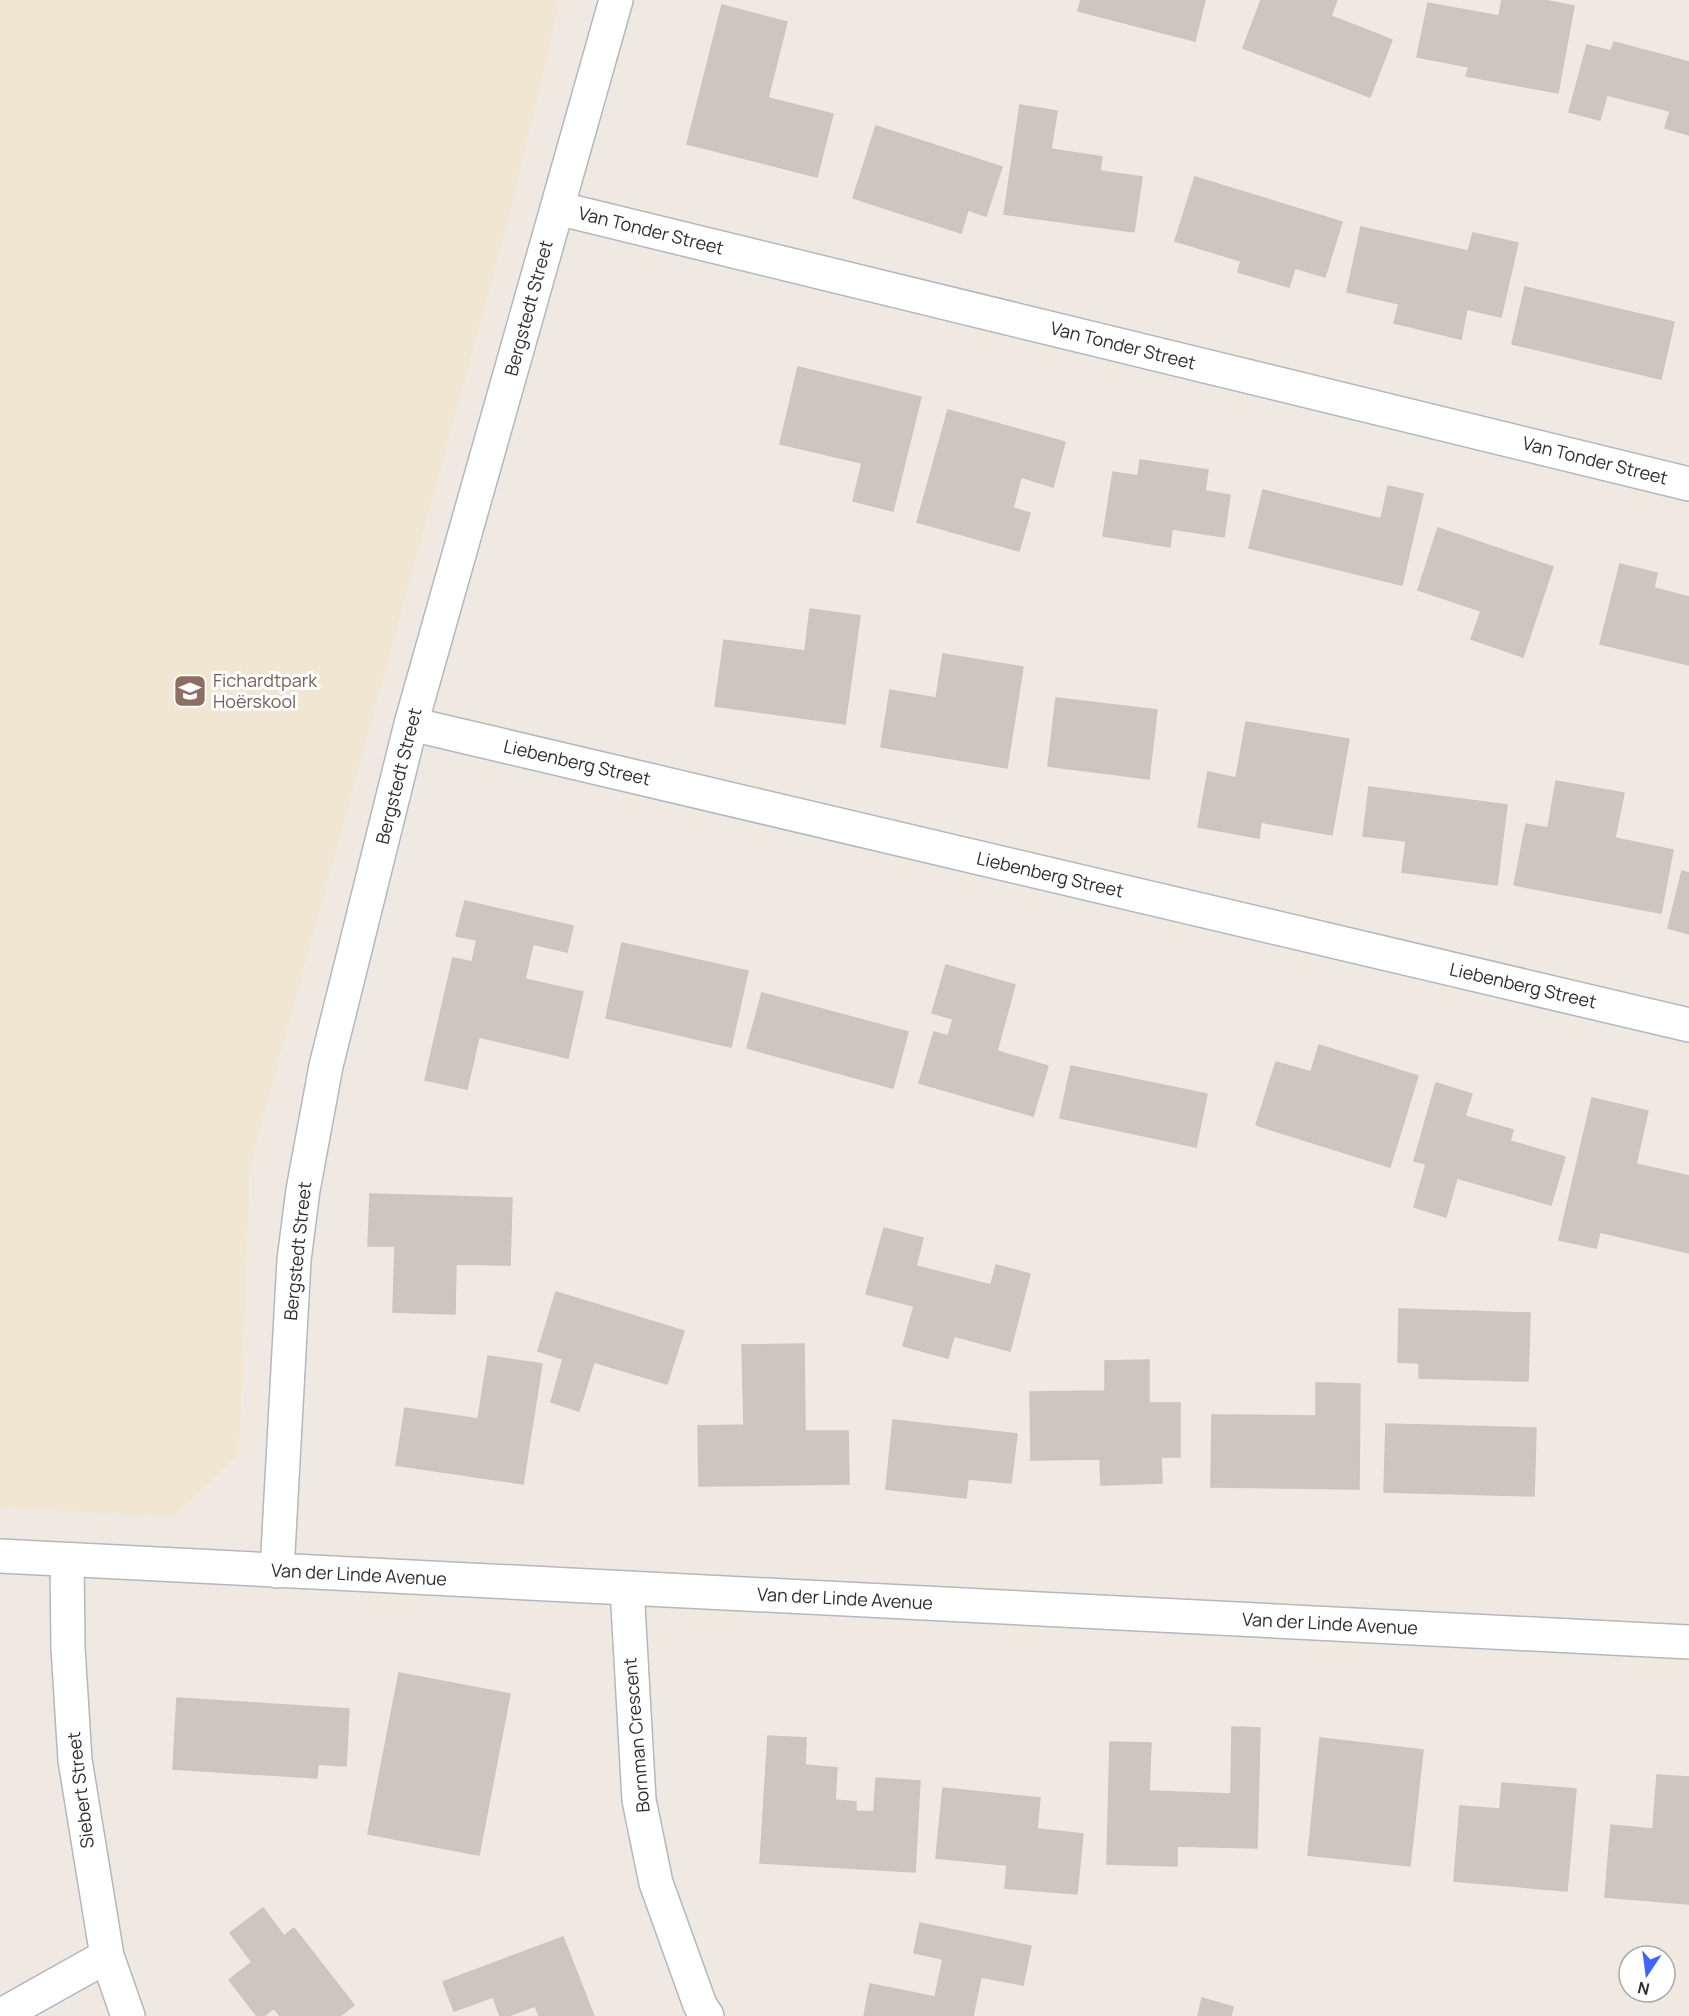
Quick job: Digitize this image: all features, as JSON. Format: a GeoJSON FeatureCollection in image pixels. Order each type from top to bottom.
{"type":"FeatureCollection","features":[{"type":"Feature","properties":{"kind":"street","name":"Bergstedt Street"},"geometry":{"type":"LineString","coordinates":[[278,1571],[294,1260],[303,1190],[326,1066],[411,724],[616,0]]}},
{"type":"Feature","properties":{"kind":"street","name":"Van Tonder Street"},"geometry":{"type":"LineString","coordinates":[[557,208],[1689,484]]}},
{"type":"Feature","properties":{"kind":"street","name":"Liebenberg Street"},"geometry":{"type":"LineString","coordinates":[[411,724],[1689,1025]]}},
{"type":"Feature","properties":{"kind":"street","name":"Van der Linde Avenue"},"geometry":{"type":"LineString","coordinates":[[0,1556],[1689,1642]]}},
{"type":"Feature","properties":{"kind":"street","name":"Siebert Street"},"geometry":{"type":"LineString","coordinates":[[68,1560],[68,1648],[75,1760],[107,1956],[128,2016]]}},
{"type":"Feature","properties":{"kind":"street","name":"Bornman Crescent"},"geometry":{"type":"LineString","coordinates":[[627,1588],[639,1800],[656,1883],[700,2005],[707,2016]]}},
{"type":"Feature","properties":{"kind":"street"},"geometry":{"type":"LineString","coordinates":[[0,2016],[107,1956]]}},
{"type":"Feature","properties":{"kind":"shaded area","name":"Fichardtpark Hoërskool"},"geometry":{"type":"Polygon","coordinates":[[[0,0],[560,0],[509,217],[250,1165],[239,1454],[172,1517],[0,1507],[0,0]]]}},
{"type":"Feature","properties":{"kind":"building"},"geometry":{"type":"Polygon","coordinates":[[[1081,0],[1205,0],[1195,41],[1078,11],[1081,0]]]}},
{"type":"Feature","properties":{"kind":"building"},"geometry":{"type":"Polygon","coordinates":[[[1261,0],[1337,0],[1331,16],[1392,40],[1370,97],[1243,48],[1261,0]]]}},
{"type":"Feature","properties":{"kind":"building"},"geometry":{"type":"Polygon","coordinates":[[[1502,0],[1544,0],[1574,6],[1558,93],[1466,76],[1469,67],[1417,57],[1428,3],[1499,16],[1502,0]]]}},
{"type":"Feature","properties":{"kind":"building"},"geometry":{"type":"Polygon","coordinates":[[[722,5],[787,22],[768,98],[833,114],[817,177],[687,144],[722,5]]]}},
{"type":"Feature","properties":{"kind":"building"},"geometry":{"type":"Polygon","coordinates":[[[1614,42],[1689,62],[1689,135],[1665,128],[1670,111],[1607,95],[1600,120],[1569,112],[1587,45],[1611,51],[1614,42]]]}},
{"type":"Feature","properties":{"kind":"building"},"geometry":{"type":"Polygon","coordinates":[[[1020,105],[1057,111],[1051,149],[1102,157],[1100,171],[1142,177],[1134,232],[1004,214],[1020,105]]]}},
{"type":"Feature","properties":{"kind":"building"},"geometry":{"type":"Polygon","coordinates":[[[876,126],[1002,167],[986,216],[968,210],[961,233],[853,198],[876,126]]]}},
{"type":"Feature","properties":{"kind":"building"},"geometry":{"type":"Polygon","coordinates":[[[1195,177],[1342,222],[1325,277],[1295,268],[1289,287],[1238,272],[1241,261],[1175,241],[1195,177]]]}},
{"type":"Feature","properties":{"kind":"building"},"geometry":{"type":"Polygon","coordinates":[[[1361,227],[1468,251],[1473,233],[1518,243],[1501,317],[1467,309],[1461,339],[1394,323],[1399,304],[1347,292],[1361,227]]]}},
{"type":"Feature","properties":{"kind":"building"},"geometry":{"type":"Polygon","coordinates":[[[1525,287],[1674,322],[1661,379],[1512,344],[1525,287]]]}},
{"type":"Feature","properties":{"kind":"building"},"geometry":{"type":"Polygon","coordinates":[[[798,367],[921,397],[893,511],[853,501],[862,463],[780,444],[798,367]]]}},
{"type":"Feature","properties":{"kind":"building"},"geometry":{"type":"Polygon","coordinates":[[[948,410],[1065,442],[1053,487],[1021,477],[1013,508],[1030,513],[1019,551],[917,522],[948,410]]]}},
{"type":"Feature","properties":{"kind":"building"},"geometry":{"type":"Polygon","coordinates":[[[1140,460],[1208,470],[1205,491],[1230,495],[1224,537],[1172,529],[1170,547],[1103,536],[1113,472],[1138,476],[1140,460]]]}},
{"type":"Feature","properties":{"kind":"building"},"geometry":{"type":"Polygon","coordinates":[[[1388,486],[1423,494],[1402,585],[1249,548],[1263,490],[1381,519],[1388,486]]]}},
{"type":"Feature","properties":{"kind":"building"},"geometry":{"type":"Polygon","coordinates":[[[1438,528],[1553,567],[1523,657],[1471,639],[1481,611],[1418,590],[1438,528]]]}},
{"type":"Feature","properties":{"kind":"building"},"geometry":{"type":"Polygon","coordinates":[[[1620,564],[1657,573],[1654,588],[1689,597],[1689,665],[1600,644],[1620,564]]]}},
{"type":"Feature","properties":{"kind":"building"},"geometry":{"type":"Polygon","coordinates":[[[810,609],[860,616],[845,724],[715,706],[724,640],[805,651],[810,609]]]}},
{"type":"Feature","properties":{"kind":"building"},"geometry":{"type":"Polygon","coordinates":[[[943,654],[1023,667],[1007,768],[881,747],[890,690],[936,698],[943,654]]]}},
{"type":"Feature","properties":{"kind":"building"},"geometry":{"type":"Polygon","coordinates":[[[1056,698],[1157,710],[1149,779],[1048,766],[1056,698]]]}},
{"type":"Feature","properties":{"kind":"building"},"geometry":{"type":"Polygon","coordinates":[[[1246,722],[1349,739],[1332,835],[1261,822],[1259,838],[1198,827],[1208,772],[1236,778],[1246,722]]]}},
{"type":"Feature","properties":{"kind":"building"},"geometry":{"type":"Polygon","coordinates":[[[1556,781],[1624,793],[1615,838],[1673,850],[1661,913],[1514,885],[1526,824],[1548,828],[1556,781]]]}},
{"type":"Feature","properties":{"kind":"building"},"geometry":{"type":"Polygon","coordinates":[[[1369,787],[1507,805],[1497,885],[1402,872],[1406,841],[1363,836],[1369,787]]]}},
{"type":"Feature","properties":{"kind":"building"},"geometry":{"type":"Polygon","coordinates":[[[1682,871],[1689,873],[1689,934],[1668,928],[1682,871]]]}},
{"type":"Feature","properties":{"kind":"building"},"geometry":{"type":"Polygon","coordinates":[[[465,901],[573,926],[567,952],[533,944],[525,979],[583,992],[568,1058],[479,1037],[467,1089],[425,1080],[453,958],[472,962],[477,940],[456,936],[465,901]]]}},
{"type":"Feature","properties":{"kind":"building"},"geometry":{"type":"Polygon","coordinates":[[[622,943],[748,971],[731,1047],[606,1018],[622,943]]]}},
{"type":"Feature","properties":{"kind":"building"},"geometry":{"type":"Polygon","coordinates":[[[946,965],[1015,985],[997,1051],[1048,1066],[1033,1116],[919,1083],[934,1032],[948,1036],[953,1019],[932,1013],[946,965]]]}},
{"type":"Feature","properties":{"kind":"building"},"geometry":{"type":"Polygon","coordinates":[[[762,993],[908,1032],[893,1088],[747,1048],[762,993]]]}},
{"type":"Feature","properties":{"kind":"building"},"geometry":{"type":"Polygon","coordinates":[[[1319,1045],[1418,1076],[1390,1167],[1256,1125],[1276,1062],[1311,1072],[1319,1045]]]}},
{"type":"Feature","properties":{"kind":"building"},"geometry":{"type":"Polygon","coordinates":[[[1071,1066],[1207,1094],[1196,1147],[1060,1118],[1071,1066]]]}},
{"type":"Feature","properties":{"kind":"building"},"geometry":{"type":"Polygon","coordinates":[[[1436,1083],[1472,1094],[1465,1116],[1513,1130],[1510,1141],[1565,1157],[1551,1205],[1457,1178],[1446,1217],[1414,1207],[1426,1164],[1414,1161],[1436,1083]]]}},
{"type":"Feature","properties":{"kind":"building"},"geometry":{"type":"Polygon","coordinates":[[[1592,1098],[1648,1111],[1636,1164],[1689,1176],[1689,1253],[1600,1232],[1596,1248],[1559,1240],[1592,1098]]]}},
{"type":"Feature","properties":{"kind":"building"},"geometry":{"type":"Polygon","coordinates":[[[370,1194],[512,1198],[510,1265],[456,1264],[455,1314],[393,1312],[395,1246],[368,1246],[370,1194]]]}},
{"type":"Feature","properties":{"kind":"building"},"geometry":{"type":"Polygon","coordinates":[[[884,1228],[923,1238],[916,1266],[991,1285],[996,1265],[1030,1274],[1010,1351],[954,1336],[948,1358],[903,1346],[914,1306],[866,1294],[884,1228]]]}},
{"type":"Feature","properties":{"kind":"building"},"geometry":{"type":"Polygon","coordinates":[[[556,1292],[684,1331],[667,1384],[594,1362],[579,1411],[551,1402],[563,1359],[538,1351],[556,1292]]]}},
{"type":"Feature","properties":{"kind":"building"},"geometry":{"type":"Polygon","coordinates":[[[1399,1309],[1530,1313],[1528,1381],[1419,1378],[1419,1363],[1398,1362],[1399,1309]]]}},
{"type":"Feature","properties":{"kind":"building"},"geometry":{"type":"Polygon","coordinates":[[[804,1344],[805,1431],[848,1431],[849,1484],[699,1486],[698,1426],[744,1425],[742,1345],[804,1344]]]}},
{"type":"Feature","properties":{"kind":"building"},"geometry":{"type":"Polygon","coordinates":[[[488,1356],[542,1364],[523,1484],[396,1465],[405,1408],[478,1419],[488,1356]]]}},
{"type":"Feature","properties":{"kind":"building"},"geometry":{"type":"Polygon","coordinates":[[[1149,1360],[1149,1403],[1180,1403],[1180,1457],[1161,1457],[1162,1483],[1101,1485],[1100,1459],[1031,1460],[1030,1392],[1105,1391],[1105,1361],[1149,1360]]]}},
{"type":"Feature","properties":{"kind":"building"},"geometry":{"type":"Polygon","coordinates":[[[1316,1383],[1360,1384],[1359,1489],[1211,1487],[1212,1415],[1316,1416],[1316,1383]]]}},
{"type":"Feature","properties":{"kind":"building"},"geometry":{"type":"Polygon","coordinates":[[[893,1420],[1017,1434],[1011,1483],[968,1479],[966,1498],[886,1489],[893,1420]]]}},
{"type":"Feature","properties":{"kind":"building"},"geometry":{"type":"Polygon","coordinates":[[[1386,1424],[1536,1428],[1534,1496],[1384,1492],[1386,1424]]]}},
{"type":"Feature","properties":{"kind":"building"},"geometry":{"type":"Polygon","coordinates":[[[399,1673],[510,1694],[479,1855],[368,1834],[399,1673]]]}},
{"type":"Feature","properties":{"kind":"building"},"geometry":{"type":"Polygon","coordinates":[[[177,1698],[349,1709],[346,1766],[318,1764],[317,1778],[173,1769],[177,1698]]]}},
{"type":"Feature","properties":{"kind":"building"},"geometry":{"type":"Polygon","coordinates":[[[1232,1727],[1260,1728],[1257,1848],[1177,1846],[1177,1866],[1107,1864],[1110,1742],[1151,1743],[1149,1791],[1231,1794],[1232,1727]]]}},
{"type":"Feature","properties":{"kind":"building"},"geometry":{"type":"Polygon","coordinates":[[[768,1736],[806,1738],[805,1765],[837,1768],[835,1800],[856,1802],[856,1811],[874,1812],[876,1778],[920,1781],[915,1872],[760,1863],[768,1736]]]}},
{"type":"Feature","properties":{"kind":"building"},"geometry":{"type":"Polygon","coordinates":[[[1320,1738],[1423,1750],[1410,1866],[1308,1855],[1320,1738]]]}},
{"type":"Feature","properties":{"kind":"building"},"geometry":{"type":"Polygon","coordinates":[[[1657,1775],[1689,1777],[1689,1904],[1605,1897],[1611,1825],[1653,1829],[1657,1775]]]}},
{"type":"Feature","properties":{"kind":"building"},"geometry":{"type":"Polygon","coordinates":[[[1502,1783],[1576,1789],[1567,1891],[1454,1881],[1460,1806],[1500,1809],[1502,1783]]]}},
{"type":"Feature","properties":{"kind":"building"},"geometry":{"type":"Polygon","coordinates":[[[943,1788],[1040,1798],[1037,1829],[1083,1834],[1077,1894],[1005,1888],[1007,1865],[936,1858],[943,1788]]]}},
{"type":"Feature","properties":{"kind":"building"},"geometry":{"type":"Polygon","coordinates":[[[263,1908],[284,1936],[294,1928],[354,2005],[340,2016],[280,2016],[274,2008],[264,2016],[257,2016],[229,1980],[252,1962],[230,1933],[263,1908]]]}},
{"type":"Feature","properties":{"kind":"building"},"geometry":{"type":"Polygon","coordinates":[[[920,1923],[1031,1946],[1023,1985],[981,1977],[973,2016],[864,2016],[870,1984],[935,1997],[943,1959],[914,1953],[920,1923]]]}},
{"type":"Feature","properties":{"kind":"building"},"geometry":{"type":"Polygon","coordinates":[[[563,1937],[594,2016],[539,2016],[535,2006],[508,2016],[500,2016],[493,1997],[454,2011],[443,1982],[563,1937]]]}},
{"type":"Feature","properties":{"kind":"building"},"geometry":{"type":"Polygon","coordinates":[[[1202,1998],[1233,2007],[1231,2016],[1198,2016],[1202,1998]]]}},
{"type":"Feature","properties":{"kind":"place","name":"Fichardtpark Hoërskool"},"geometry":{"type":"Point","coordinates":[190,691]}}]}
